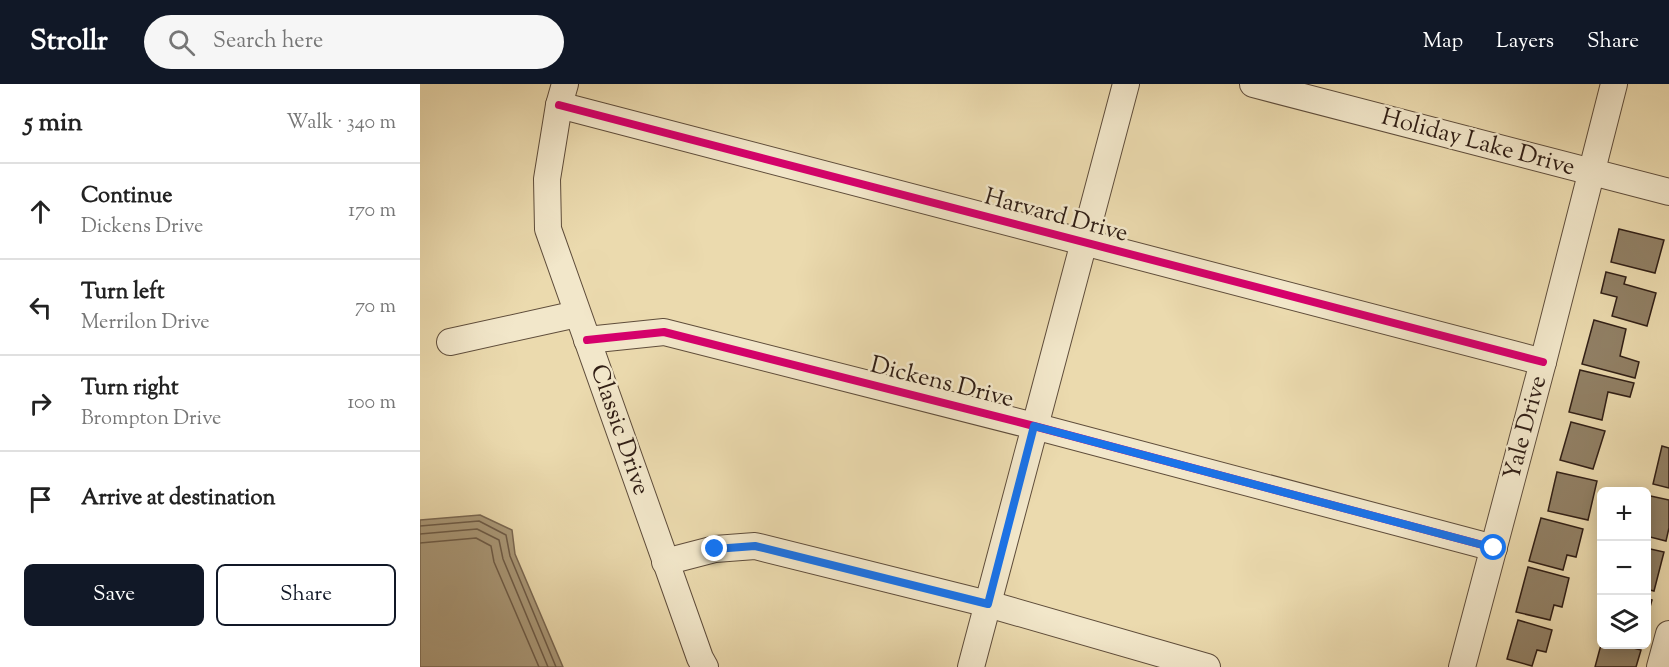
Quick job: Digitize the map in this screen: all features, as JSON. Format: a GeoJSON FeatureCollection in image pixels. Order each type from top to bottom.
{"type":"FeatureCollection","features":[{"type":"Feature","properties":{"kind":"street"},"geometry":{"type":"LineString","coordinates":[[971,667],[1126,84]]}},
{"type":"Feature","properties":{"kind":"street","name":"Holiday Lake Drive"},"geometry":{"type":"LineString","coordinates":[[1252,84],[1669,192]]}},
{"type":"Feature","properties":{"kind":"street","name":"Yale Drive"},"geometry":{"type":"LineString","coordinates":[[1462,667],[1614,84]]}},
{"type":"Feature","properties":{"kind":"street","name":"Harvard Drive"},"geometry":{"type":"LineString","coordinates":[[562,95],[1084,243],[1543,362]]}},
{"type":"Feature","properties":{"kind":"street","name":"Classic Drive"},"geometry":{"type":"LineString","coordinates":[[562,95],[547,179],[548,229],[665,562],[705,667]]}},
{"type":"Feature","properties":{"kind":"street"},"geometry":{"type":"LineString","coordinates":[[450,342],[578,314]]}},
{"type":"Feature","properties":{"kind":"street","name":"Dickens Drive"},"geometry":{"type":"LineString","coordinates":[[587,340],[664,332],[1034,426],[1494,548]]}},
{"type":"Feature","properties":{"kind":"street"},"geometry":{"type":"LineString","coordinates":[[665,562],[715,549],[755,546],[988,604],[1207,667]]}},
{"type":"Feature","properties":{"kind":"street"},"geometry":{"type":"LineString","coordinates":[[1660,667],[1669,634]]}},
{"type":"Feature","properties":{"kind":"water"},"geometry":{"type":"Polygon","coordinates":[[[480,515],[512,530],[515,554],[563,667],[420,667],[420,520],[480,515]]]}},
{"type":"Feature","properties":{"kind":"building"},"geometry":{"type":"Polygon","coordinates":[[[1619,229],[1664,240],[1655,273],[1611,262],[1619,229]]]}},
{"type":"Feature","properties":{"kind":"building"},"geometry":{"type":"Polygon","coordinates":[[[1606,272],[1626,277],[1624,284],[1656,293],[1647,326],[1612,316],[1617,297],[1601,293],[1606,272]]]}},
{"type":"Feature","properties":{"kind":"building"},"geometry":{"type":"Polygon","coordinates":[[[1594,320],[1626,329],[1620,356],[1639,362],[1635,378],[1582,364],[1594,320]]]}},
{"type":"Feature","properties":{"kind":"building"},"geometry":{"type":"Polygon","coordinates":[[[1580,370],[1634,383],[1630,397],[1608,392],[1602,420],[1569,412],[1580,370]]]}},
{"type":"Feature","properties":{"kind":"building"},"geometry":{"type":"Polygon","coordinates":[[[1571,422],[1605,431],[1593,469],[1560,460],[1571,422]]]}},
{"type":"Feature","properties":{"kind":"building"},"geometry":{"type":"Polygon","coordinates":[[[1662,446],[1669,448],[1669,488],[1653,484],[1662,446]]]}},
{"type":"Feature","properties":{"kind":"building"},"geometry":{"type":"Polygon","coordinates":[[[1557,472],[1597,481],[1588,520],[1548,511],[1557,472]]]}},
{"type":"Feature","properties":{"kind":"building"},"geometry":{"type":"Polygon","coordinates":[[[1651,496],[1669,500],[1669,528],[1666,541],[1651,537],[1651,496]]]}},
{"type":"Feature","properties":{"kind":"building"},"geometry":{"type":"Polygon","coordinates":[[[1541,518],[1583,529],[1576,557],[1567,555],[1563,570],[1529,561],[1541,518]]]}},
{"type":"Feature","properties":{"kind":"building"},"geometry":{"type":"Polygon","coordinates":[[[1651,549],[1664,552],[1654,591],[1651,590],[1651,549]]]}},
{"type":"Feature","properties":{"kind":"building"},"geometry":{"type":"Polygon","coordinates":[[[1528,567],[1569,578],[1562,607],[1554,605],[1550,620],[1516,612],[1528,567]]]}},
{"type":"Feature","properties":{"kind":"building"},"geometry":{"type":"Polygon","coordinates":[[[1518,620],[1552,630],[1546,652],[1537,650],[1532,666],[1507,659],[1518,620]]]}},
{"type":"Feature","properties":{"kind":"building"},"geometry":{"type":"Polygon","coordinates":[[[1600,649],[1641,650],[1636,667],[1595,667],[1600,649]]]}},
{"type":"Feature","properties":{"kind":"cycle path"},"geometry":{"type":"LineString","coordinates":[[559,105],[1543,362]]}},
{"type":"Feature","properties":{"kind":"cycle path"},"geometry":{"type":"LineString","coordinates":[[587,340],[664,332],[1034,426],[1494,548]]}},
{"type":"Feature","properties":{"kind":"route"},"geometry":{"type":"LineString","coordinates":[[715,549],[755,546],[988,604],[1034,426],[1494,548]]}}]}
